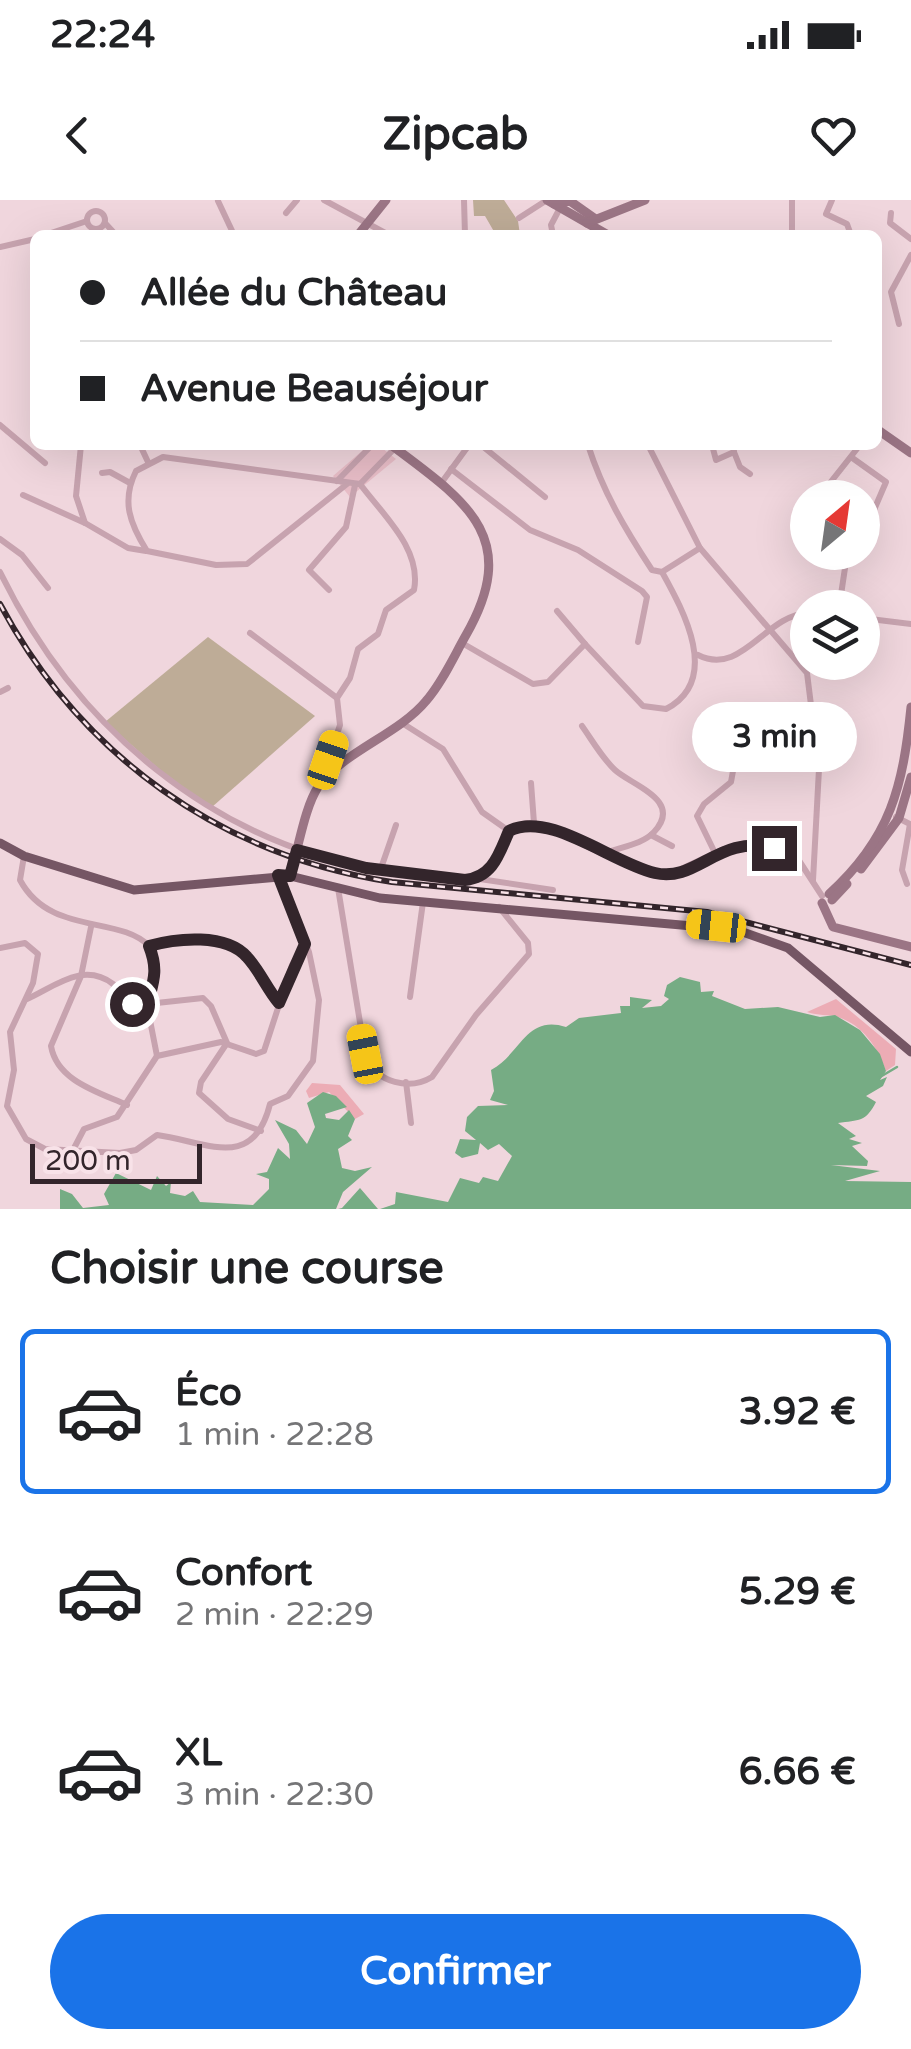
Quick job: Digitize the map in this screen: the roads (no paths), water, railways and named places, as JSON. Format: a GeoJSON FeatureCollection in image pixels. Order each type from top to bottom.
{"type":"FeatureCollection","features":[{"type":"Feature","properties":{"kind":"main road"},"geometry":{"type":"LineString","coordinates":[[0,843],[24,856],[134,890],[287,873],[338,888],[423,902],[716,926],[771,940],[802,958],[911,1052]]}},
{"type":"Feature","properties":{"kind":"street"},"geometry":{"type":"LineString","coordinates":[[87,221],[97,200]]}},
{"type":"Feature","properties":{"kind":"street"},"geometry":{"type":"LineString","coordinates":[[97,200],[102,226]]}},
{"type":"Feature","properties":{"kind":"street"},"geometry":{"type":"LineString","coordinates":[[286,213],[296,200]]}},
{"type":"Feature","properties":{"kind":"street"},"geometry":{"type":"LineString","coordinates":[[324,200],[382,230]]}},
{"type":"Feature","properties":{"kind":"street"},"geometry":{"type":"LineString","coordinates":[[362,230],[386,200]]}},
{"type":"Feature","properties":{"kind":"street"},"geometry":{"type":"LineString","coordinates":[[464,200],[465,230]]}},
{"type":"Feature","properties":{"kind":"street"},"geometry":{"type":"LineString","coordinates":[[592,223],[645,200]]}},
{"type":"Feature","properties":{"kind":"street"},"geometry":{"type":"LineString","coordinates":[[792,200],[792,230]]}},
{"type":"Feature","properties":{"kind":"street"},"geometry":{"type":"LineString","coordinates":[[832,200],[826,214],[847,224],[849,230]]}},
{"type":"Feature","properties":{"kind":"street"},"geometry":{"type":"LineString","coordinates":[[218,201],[232,230]]}},
{"type":"Feature","properties":{"kind":"street"},"geometry":{"type":"LineString","coordinates":[[519,218],[552,203],[570,201],[601,230]]}},
{"type":"Feature","properties":{"kind":"street"},"geometry":{"type":"LineString","coordinates":[[552,203],[552,230]]}},
{"type":"Feature","properties":{"kind":"street"},"geometry":{"type":"LineString","coordinates":[[92,212],[102,213]]}},
{"type":"Feature","properties":{"kind":"street"},"geometry":{"type":"LineString","coordinates":[[890,213],[890,222],[911,239]]}},
{"type":"Feature","properties":{"kind":"street"},"geometry":{"type":"LineString","coordinates":[[60,230],[87,221],[107,230]]}},
{"type":"Feature","properties":{"kind":"street"},"geometry":{"type":"LineString","coordinates":[[0,247],[30,240]]}},
{"type":"Feature","properties":{"kind":"street"},"geometry":{"type":"LineString","coordinates":[[900,324],[891,292],[911,256]]}},
{"type":"Feature","properties":{"kind":"street"},"geometry":{"type":"LineString","coordinates":[[0,425],[30,450]]}},
{"type":"Feature","properties":{"kind":"street"},"geometry":{"type":"LineString","coordinates":[[882,433],[911,453]]}},
{"type":"Feature","properties":{"kind":"street"},"geometry":{"type":"LineString","coordinates":[[30,450],[45,462]]}},
{"type":"Feature","properties":{"kind":"street"},"geometry":{"type":"LineString","coordinates":[[80,450],[76,496],[85,524]]}},
{"type":"Feature","properties":{"kind":"street"},"geometry":{"type":"LineString","coordinates":[[142,450],[148,462]]}},
{"type":"Feature","properties":{"kind":"street"},"geometry":{"type":"LineString","coordinates":[[337,481],[367,450]]}},
{"type":"Feature","properties":{"kind":"street"},"geometry":{"type":"LineString","coordinates":[[23,495],[128,548],[216,565],[247,564],[354,484],[389,450]]}},
{"type":"Feature","properties":{"kind":"street"},"geometry":{"type":"LineString","coordinates":[[0,948],[25,943],[35,949],[37,973],[10,1032],[14,1070],[8,1109],[31,1144],[72,1152],[132,1152],[157,1136],[229,1148],[254,1140],[270,1104],[288,1096],[316,1054],[319,992],[287,873],[318,788],[426,702],[481,608],[490,581],[489,548],[476,516],[442,482],[398,450]]}},
{"type":"Feature","properties":{"kind":"street"},"geometry":{"type":"LineString","coordinates":[[442,482],[465,450]]}},
{"type":"Feature","properties":{"kind":"street"},"geometry":{"type":"LineString","coordinates":[[487,450],[546,497]]}},
{"type":"Feature","properties":{"kind":"street"},"geometry":{"type":"LineString","coordinates":[[590,450],[601,486],[652,570],[662,572],[700,548]]}},
{"type":"Feature","properties":{"kind":"street"},"geometry":{"type":"LineString","coordinates":[[651,450],[700,548],[807,673],[819,769],[813,880]]}},
{"type":"Feature","properties":{"kind":"street"},"geometry":{"type":"LineString","coordinates":[[713,450],[716,460],[731,450]]}},
{"type":"Feature","properties":{"kind":"street"},"geometry":{"type":"LineString","coordinates":[[735,450],[740,468],[750,474]]}},
{"type":"Feature","properties":{"kind":"street"},"geometry":{"type":"LineString","coordinates":[[832,480],[856,450]]}},
{"type":"Feature","properties":{"kind":"street"},"geometry":{"type":"LineString","coordinates":[[147,551],[130,519],[130,483],[148,462],[180,456],[354,484],[410,552],[417,574],[414,590],[386,610],[382,630],[358,649],[350,678],[337,698],[340,724],[328,760],[333,774]]}},
{"type":"Feature","properties":{"kind":"street"},"geometry":{"type":"LineString","coordinates":[[851,457],[886,482],[880,496]]}},
{"type":"Feature","properties":{"kind":"street"},"geometry":{"type":"LineString","coordinates":[[450,469],[530,530],[578,550],[642,592],[647,597],[638,642]]}},
{"type":"Feature","properties":{"kind":"street"},"geometry":{"type":"LineString","coordinates":[[102,473],[110,472],[130,483]]}},
{"type":"Feature","properties":{"kind":"street"},"geometry":{"type":"LineString","coordinates":[[329,590],[309,570],[346,527],[354,484]]}},
{"type":"Feature","properties":{"kind":"street"},"geometry":{"type":"LineString","coordinates":[[0,539],[22,555],[48,588]]}},
{"type":"Feature","properties":{"kind":"street"},"geometry":{"type":"LineString","coordinates":[[0,572],[41,648],[83,703],[118,739],[211,811],[297,851],[380,870],[553,890]]}},
{"type":"Feature","properties":{"kind":"street"},"geometry":{"type":"LineString","coordinates":[[557,611],[633,699],[654,710],[676,704],[698,655],[681,607],[662,572]]}},
{"type":"Feature","properties":{"kind":"street"},"geometry":{"type":"LineString","coordinates":[[698,655],[710,661],[730,658],[790,615]]}},
{"type":"Feature","properties":{"kind":"street"},"geometry":{"type":"LineString","coordinates":[[880,620],[911,624]]}},
{"type":"Feature","properties":{"kind":"street"},"geometry":{"type":"LineString","coordinates":[[250,633],[337,698]]}},
{"type":"Feature","properties":{"kind":"street"},"geometry":{"type":"LineString","coordinates":[[462,643],[534,684],[548,682],[585,644]]}},
{"type":"Feature","properties":{"kind":"street"},"geometry":{"type":"LineString","coordinates":[[827,899],[894,816],[908,774],[911,706]]}},
{"type":"Feature","properties":{"kind":"street"},"geometry":{"type":"LineString","coordinates":[[401,722],[443,748],[482,812],[509,831]]}},
{"type":"Feature","properties":{"kind":"street"},"geometry":{"type":"LineString","coordinates":[[582,726],[616,771],[655,794],[661,814],[651,835],[603,854]]}},
{"type":"Feature","properties":{"kind":"street"},"geometry":{"type":"LineString","coordinates":[[715,854],[698,821],[699,810],[731,782],[734,760],[772,764]]}},
{"type":"Feature","properties":{"kind":"street"},"geometry":{"type":"LineString","coordinates":[[531,783],[534,824]]}},
{"type":"Feature","properties":{"kind":"street"},"geometry":{"type":"LineString","coordinates":[[894,816],[910,824],[902,870],[908,884]]}},
{"type":"Feature","properties":{"kind":"street"},"geometry":{"type":"LineString","coordinates":[[380,870],[396,824]]}},
{"type":"Feature","properties":{"kind":"street"},"geometry":{"type":"LineString","coordinates":[[509,831],[534,824],[603,854],[668,875],[751,843],[789,854],[802,864],[827,899],[833,927],[911,947]]}},
{"type":"Feature","properties":{"kind":"street"},"geometry":{"type":"LineString","coordinates":[[478,879],[500,856],[509,831]]}},
{"type":"Feature","properties":{"kind":"street"},"geometry":{"type":"LineString","coordinates":[[651,835],[672,846]]}},
{"type":"Feature","properties":{"kind":"street"},"geometry":{"type":"LineString","coordinates":[[802,864],[814,854]]}},
{"type":"Feature","properties":{"kind":"street"},"geometry":{"type":"LineString","coordinates":[[24,856],[23,887],[69,921],[126,932],[149,946],[205,940],[231,944],[250,960],[279,1003]]}},
{"type":"Feature","properties":{"kind":"street"},"geometry":{"type":"LineString","coordinates":[[338,888],[366,1059],[382,1079],[406,1082],[432,1077],[476,1015],[529,954],[528,943],[499,906]]}},
{"type":"Feature","properties":{"kind":"street"},"geometry":{"type":"LineString","coordinates":[[410,997],[423,902]]}},
{"type":"Feature","properties":{"kind":"street"},"geometry":{"type":"LineString","coordinates":[[91,927],[81,976],[51,1046],[52,1054],[74,1080],[127,1105]]}},
{"type":"Feature","properties":{"kind":"street"},"geometry":{"type":"LineString","coordinates":[[157,1056],[227,1043],[256,1054],[264,1051],[279,1003],[305,944]]}},
{"type":"Feature","properties":{"kind":"street"},"geometry":{"type":"LineString","coordinates":[[72,1152],[84,1129],[117,1117],[157,1056],[147,1006],[156,977],[149,946]]}},
{"type":"Feature","properties":{"kind":"street"},"geometry":{"type":"LineString","coordinates":[[27,999],[50,984],[81,976],[107,980],[132,1004],[147,1006],[202,998],[211,1006],[227,1043]]}},
{"type":"Feature","properties":{"kind":"street"},"geometry":{"type":"LineString","coordinates":[[227,1043],[201,1082],[199,1093],[228,1119],[261,1131]]}},
{"type":"Feature","properties":{"kind":"street"},"geometry":{"type":"LineString","coordinates":[[406,1082],[411,1123]]}},
{"type":"Feature","properties":{"kind":"waterway"},"geometry":{"type":"LineString","coordinates":[[880,1077],[897,1067]]}},
{"type":"Feature","properties":{"kind":"railway"},"geometry":{"type":"LineString","coordinates":[[0,604],[33,659],[72,708],[115,752],[163,790],[215,823],[270,849],[330,869],[392,882],[707,912],[911,965]]}}]}
